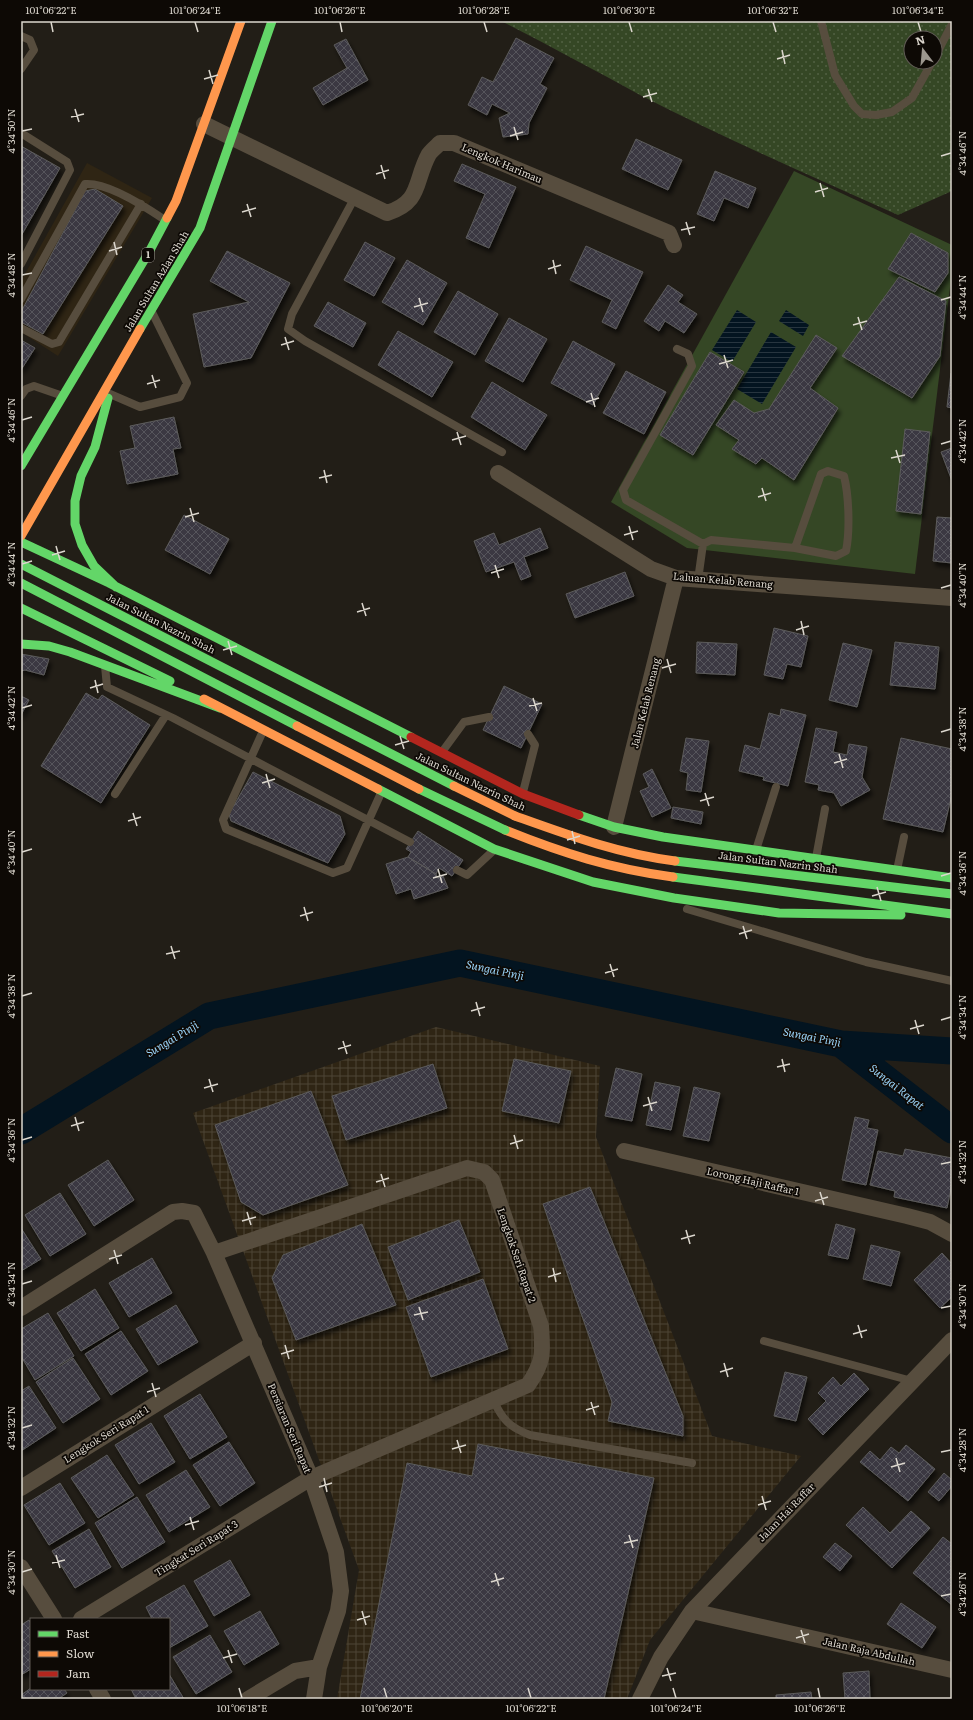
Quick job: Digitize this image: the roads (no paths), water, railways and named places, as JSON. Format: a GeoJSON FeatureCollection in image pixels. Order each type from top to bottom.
{"type":"FeatureCollection","features":[{"type":"Feature","properties":{"kind":"main road","name":"Jalan Sultan Azlan Shah"},"geometry":{"type":"LineString","coordinates":[[21,466],[149,252],[176,201],[241,21]]}},
{"type":"Feature","properties":{"kind":"main road","name":"Jalan Sultan Azlan Shah"},"geometry":{"type":"LineString","coordinates":[[21,536],[110,380],[200,228],[272,21]]}},
{"type":"Feature","properties":{"kind":"main road"},"geometry":{"type":"LineString","coordinates":[[29,433],[74,377]]}},
{"type":"Feature","properties":{"kind":"main road"},"geometry":{"type":"LineString","coordinates":[[110,380],[109,394],[95,447],[81,476],[75,501],[75,524],[82,545],[94,566],[112,585]]}},
{"type":"Feature","properties":{"kind":"main road"},"geometry":{"type":"LineString","coordinates":[[21,542],[112,585],[523,794],[614,827],[663,837],[952,878]]}},
{"type":"Feature","properties":{"kind":"main road","name":"Jalan Sultan Nazrin Shah"},"geometry":{"type":"LineString","coordinates":[[21,564],[471,795],[515,816],[584,841],[644,857],[952,894]]}},
{"type":"Feature","properties":{"kind":"main road"},"geometry":{"type":"LineString","coordinates":[[21,582],[451,806],[557,851],[604,864],[649,874],[952,915]]}},
{"type":"Feature","properties":{"kind":"main road"},"geometry":{"type":"LineString","coordinates":[[89,640],[74,615],[84,593],[93,589],[112,585]]}},
{"type":"Feature","properties":{"kind":"main road"},"geometry":{"type":"LineString","coordinates":[[21,608],[89,640],[494,849],[593,882],[674,898],[779,913],[952,915]]}},
{"type":"Feature","properties":{"kind":"main road"},"geometry":{"type":"LineString","coordinates":[[21,644],[48,646],[220,708]]}},
{"type":"Feature","properties":{"kind":"street","name":"Lengkok Harimau"},"geometry":{"type":"LineString","coordinates":[[204,124],[387,213],[401,208],[411,200],[430,153],[440,143],[454,142],[669,233],[674,246]]}},
{"type":"Feature","properties":{"kind":"street","name":"Laluan Kelab Renang"},"geometry":{"type":"LineString","coordinates":[[498,473],[651,569],[676,578],[952,598]]}},
{"type":"Feature","properties":{"kind":"street","name":"Jalan Kelab Renang"},"geometry":{"type":"LineString","coordinates":[[614,827],[676,578]]}},
{"type":"Feature","properties":{"kind":"street","name":"Lorong Haji Raffar 1"},"geometry":{"type":"LineString","coordinates":[[624,1151],[907,1216],[930,1222],[951,1233]]}},
{"type":"Feature","properties":{"kind":"street","name":"Lengkok Seri Rapat 2"},"geometry":{"type":"LineString","coordinates":[[214,1252],[467,1168],[484,1172],[492,1180],[541,1326],[543,1349],[538,1370],[528,1385],[311,1478]]}},
{"type":"Feature","properties":{"kind":"street","name":"Persiaran Seri Rapat"},"geometry":{"type":"LineString","coordinates":[[21,1308],[173,1212],[182,1211],[194,1213],[214,1252],[311,1478],[336,1552],[341,1591],[338,1611],[319,1667],[314,1699]]}},
{"type":"Feature","properties":{"kind":"street","name":"Jalan Hai Raffar"},"geometry":{"type":"LineString","coordinates":[[640,1699],[661,1657],[692,1611],[952,1340]]}},
{"type":"Feature","properties":{"kind":"street","name":"Lengkok Seri Rapat 1"},"geometry":{"type":"LineString","coordinates":[[21,1488],[254,1344]]}},
{"type":"Feature","properties":{"kind":"street","name":"Tingkat Seri Rapat 3"},"geometry":{"type":"LineString","coordinates":[[83,1618],[311,1478]]}},
{"type":"Feature","properties":{"kind":"street"},"geometry":{"type":"LineString","coordinates":[[21,1567],[53,1618]]}},
{"type":"Feature","properties":{"kind":"street","name":"Jalan Raja Abdullah"},"geometry":{"type":"LineString","coordinates":[[692,1611],[952,1670]]}},
{"type":"Feature","properties":{"kind":"street"},"geometry":{"type":"LineString","coordinates":[[248,1699],[295,1671],[319,1667]]}},
{"type":"Feature","properties":{"kind":"street"},"geometry":{"type":"LineString","coordinates":[[98,1690],[103,1699]]}},
{"type":"Feature","properties":{"kind":"lane"},"geometry":{"type":"LineString","coordinates":[[821,21],[835,75],[854,106],[862,114],[876,115],[892,112],[912,98],[928,70]]}},
{"type":"Feature","properties":{"kind":"lane"},"geometry":{"type":"LineString","coordinates":[[943,41],[952,24]]}},
{"type":"Feature","properties":{"kind":"lane"},"geometry":{"type":"LineString","coordinates":[[21,36],[30,40],[34,50],[21,69]]}},
{"type":"Feature","properties":{"kind":"lane"},"geometry":{"type":"LineString","coordinates":[[21,133],[67,162],[70,170],[21,264]]}},
{"type":"Feature","properties":{"kind":"lane"},"geometry":{"type":"LineString","coordinates":[[21,299],[85,184],[94,183],[141,204],[166,220]]}},
{"type":"Feature","properties":{"kind":"lane"},"geometry":{"type":"LineString","coordinates":[[355,197],[292,314],[288,329],[305,341],[502,452]]}},
{"type":"Feature","properties":{"kind":"lane"},"geometry":{"type":"LineString","coordinates":[[21,328],[52,344],[58,342],[141,204]]}},
{"type":"Feature","properties":{"kind":"lane"},"geometry":{"type":"LineString","coordinates":[[109,394],[140,407],[180,397],[186,383],[151,311]]}},
{"type":"Feature","properties":{"kind":"lane"},"geometry":{"type":"LineString","coordinates":[[677,348],[688,354],[692,366],[623,490],[626,500],[703,544]]}},
{"type":"Feature","properties":{"kind":"lane"},"geometry":{"type":"LineString","coordinates":[[21,396],[26,389],[34,386],[60,395]]}},
{"type":"Feature","properties":{"kind":"lane"},"geometry":{"type":"LineString","coordinates":[[703,544],[711,540],[795,548],[836,556],[846,551],[848,542],[847,486],[844,476],[828,471],[821,474],[795,548]]}},
{"type":"Feature","properties":{"kind":"lane"},"geometry":{"type":"LineString","coordinates":[[698,580],[703,544]]}},
{"type":"Feature","properties":{"kind":"lane"},"geometry":{"type":"LineString","coordinates":[[105,666],[107,687],[166,715],[369,819],[410,842]]}},
{"type":"Feature","properties":{"kind":"lane"},"geometry":{"type":"LineString","coordinates":[[115,794],[166,715]]}},
{"type":"Feature","properties":{"kind":"lane"},"geometry":{"type":"LineString","coordinates":[[442,753],[464,722],[489,717]]}},
{"type":"Feature","properties":{"kind":"lane"},"geometry":{"type":"LineString","coordinates":[[264,730],[223,820],[226,829],[333,873],[347,868],[382,791]]}},
{"type":"Feature","properties":{"kind":"lane"},"geometry":{"type":"LineString","coordinates":[[523,794],[535,745],[528,734]]}},
{"type":"Feature","properties":{"kind":"lane"},"geometry":{"type":"LineString","coordinates":[[756,850],[776,787]]}},
{"type":"Feature","properties":{"kind":"lane"},"geometry":{"type":"LineString","coordinates":[[816,859],[825,808]]}},
{"type":"Feature","properties":{"kind":"lane"},"geometry":{"type":"LineString","coordinates":[[897,871],[904,837]]}},
{"type":"Feature","properties":{"kind":"lane"},"geometry":{"type":"LineString","coordinates":[[457,870],[468,875],[494,849]]}},
{"type":"Feature","properties":{"kind":"lane"},"geometry":{"type":"LineString","coordinates":[[593,882],[866,962],[948,981]]}},
{"type":"Feature","properties":{"kind":"lane"},"geometry":{"type":"LineString","coordinates":[[764,1341],[912,1381]]}},
{"type":"Feature","properties":{"kind":"lane"},"geometry":{"type":"LineString","coordinates":[[493,1400],[500,1415],[513,1429],[530,1435],[692,1463]]}},
{"type":"Feature","properties":{"kind":"water"},"geometry":{"type":"Polygon","coordinates":[[[737,310],[756,322],[732,362],[712,350],[737,310]]]}},
{"type":"Feature","properties":{"kind":"water"},"geometry":{"type":"Polygon","coordinates":[[[786,310],[809,325],[803,336],[779,321],[786,310]]]}},
{"type":"Feature","properties":{"kind":"water"},"geometry":{"type":"Polygon","coordinates":[[[771,332],[796,347],[762,404],[737,389],[771,332]]]}},
{"type":"Feature","properties":{"kind":"waterway","name":"Sungai Pinji"},"geometry":{"type":"LineString","coordinates":[[21,1131],[209,1016],[460,963],[841,1044],[952,1051]]}},
{"type":"Feature","properties":{"kind":"waterway","name":"Sungai Rapat"},"geometry":{"type":"LineString","coordinates":[[841,1044],[952,1130]]}}]}
